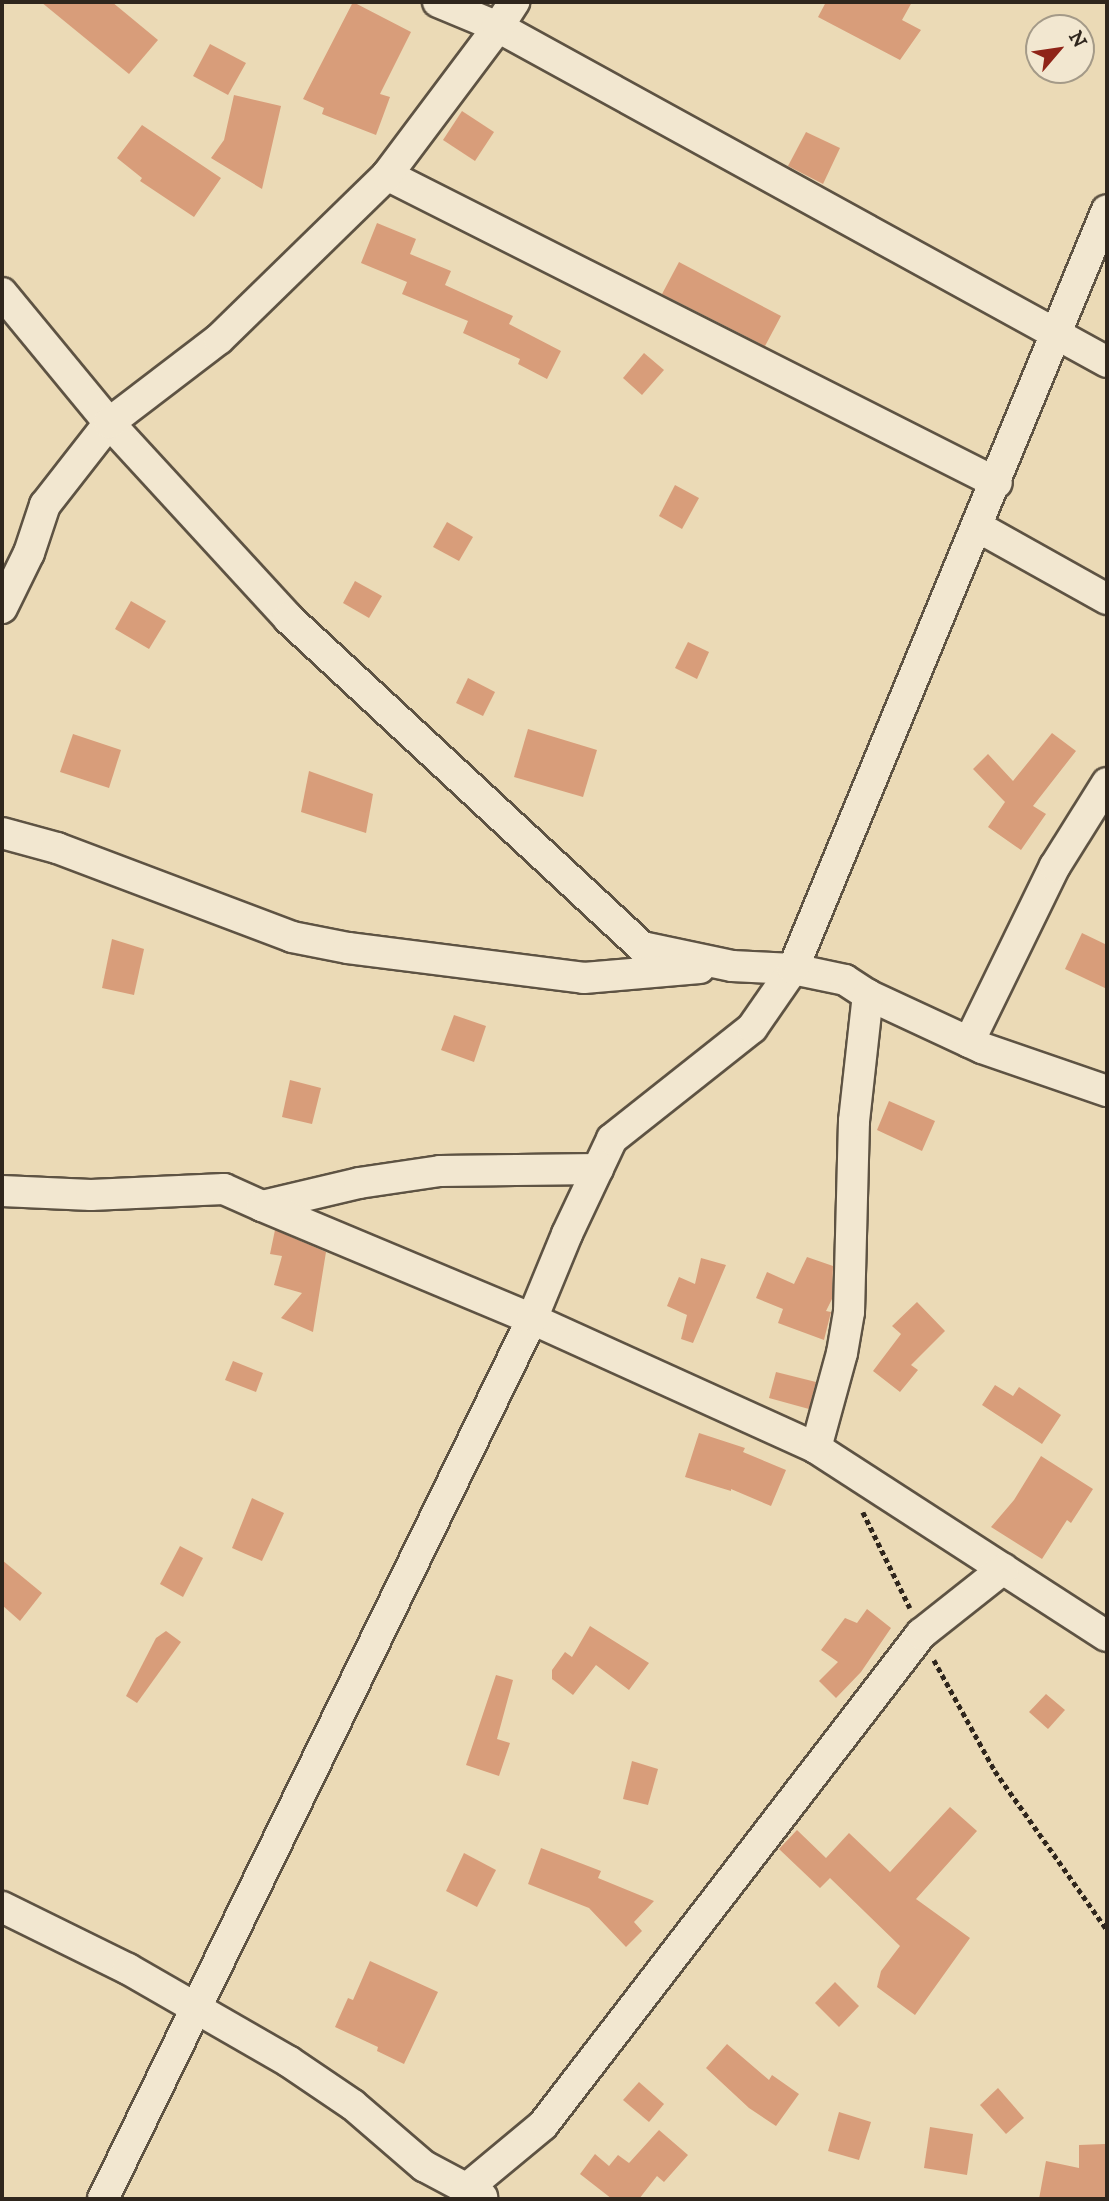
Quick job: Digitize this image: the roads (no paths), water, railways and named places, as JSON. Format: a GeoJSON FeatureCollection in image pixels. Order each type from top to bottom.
{"type":"FeatureCollection","features":[{"type":"Feature","properties":{"kind":"street"},"geometry":{"type":"LineString","coordinates":[[438,2],[498,27],[1057,332],[1107,362]]}},
{"type":"Feature","properties":{"kind":"street"},"geometry":{"type":"LineString","coordinates":[[2,608],[29,553],[45,505],[109,423],[219,339],[387,175],[514,2]]}},
{"type":"Feature","properties":{"kind":"street"},"geometry":{"type":"LineString","coordinates":[[387,175],[997,483]]}},
{"type":"Feature","properties":{"kind":"street"},"geometry":{"type":"LineString","coordinates":[[103,2199],[532,1320],[612,1139],[752,1028],[793,969],[997,483],[1107,211]]}},
{"type":"Feature","properties":{"kind":"street"},"geometry":{"type":"LineString","coordinates":[[2,293],[109,423],[288,618],[642,947],[732,966]]}},
{"type":"Feature","properties":{"kind":"street"},"geometry":{"type":"LineString","coordinates":[[978,527],[1107,599]]}},
{"type":"Feature","properties":{"kind":"street"},"geometry":{"type":"LineString","coordinates":[[969,1042],[1055,866],[1107,783]]}},
{"type":"Feature","properties":{"kind":"street"},"geometry":{"type":"LineString","coordinates":[[2,832],[57,848],[292,937],[348,948],[584,978],[732,966],[793,969],[845,980],[868,995],[969,1042],[1107,1091]]}},
{"type":"Feature","properties":{"kind":"street"},"geometry":{"type":"LineString","coordinates":[[816,1448],[842,1353],[849,1312],[854,1121],[868,995]]}},
{"type":"Feature","properties":{"kind":"street"},"geometry":{"type":"LineString","coordinates":[[262,1206],[359,1183],[440,1171],[598,1169]]}},
{"type":"Feature","properties":{"kind":"street"},"geometry":{"type":"LineString","coordinates":[[2,1191],[90,1195],[224,1189],[532,1320],[816,1448],[1107,1636]]}},
{"type":"Feature","properties":{"kind":"street"},"geometry":{"type":"LineString","coordinates":[[2,1907],[117,1962],[320,2082],[424,2166],[475,2194],[543,2125],[921,1634],[1003,1569]]}}]}
